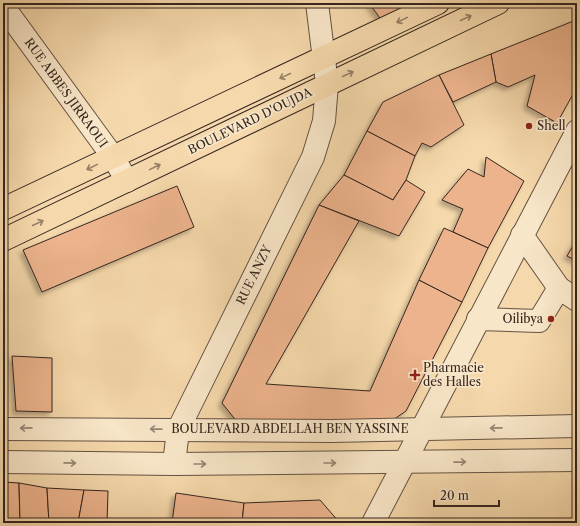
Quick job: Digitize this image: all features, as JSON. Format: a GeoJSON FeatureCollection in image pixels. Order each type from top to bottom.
{"type":"FeatureCollection","features":[{"type":"Feature","properties":{"kind":"main road","name":"BOULEVARD D'OUJDA"},"geometry":{"type":"LineString","coordinates":[[3,210],[438,3]]}},
{"type":"Feature","properties":{"kind":"main road","name":"BOULEVARD D'OUJDA"},"geometry":{"type":"LineString","coordinates":[[3,240],[498,3]]}},
{"type":"Feature","properties":{"kind":"street","name":"RUE ANZY"},"geometry":{"type":"LineString","coordinates":[[174,464],[178,430],[313,157],[324,121],[327,84],[317,3]]}},
{"type":"Feature","properties":{"kind":"street","name":"RUE ABBES JIRRAOUI"},"geometry":{"type":"LineString","coordinates":[[3,6],[113,157],[127,181]]}},
{"type":"Feature","properties":{"kind":"street"},"geometry":{"type":"LineString","coordinates":[[373,523],[420,429],[577,131]]}},
{"type":"Feature","properties":{"kind":"street"},"geometry":{"type":"LineString","coordinates":[[522,235],[559,288],[577,300]]}},
{"type":"Feature","properties":{"kind":"street"},"geometry":{"type":"LineString","coordinates":[[478,319],[539,321],[559,288]]}},
{"type":"Feature","properties":{"kind":"street","name":"BOULEVARD ABDELLAH BEN YASSINE"},"geometry":{"type":"LineString","coordinates":[[3,429],[53,428],[332,431],[577,426]]}},
{"type":"Feature","properties":{"kind":"street"},"geometry":{"type":"LineString","coordinates":[[519,427],[520,461]]}},
{"type":"Feature","properties":{"kind":"street"},"geometry":{"type":"LineString","coordinates":[[48,463],[53,428]]}},
{"type":"Feature","properties":{"kind":"street"},"geometry":{"type":"LineString","coordinates":[[3,462],[174,464],[403,463],[577,460]]}},
{"type":"Feature","properties":{"kind":"building"},"geometry":{"type":"Polygon","coordinates":[[[369,3],[431,3],[385,25],[369,3]]]}},
{"type":"Feature","properties":{"kind":"building"},"geometry":{"type":"Polygon","coordinates":[[[576,20],[577,87],[557,123],[527,106],[535,75],[508,87],[496,82],[491,54],[576,20]]]}},
{"type":"Feature","properties":{"kind":"building"},"geometry":{"type":"Polygon","coordinates":[[[491,54],[496,82],[453,102],[439,75],[491,54]]]}},
{"type":"Feature","properties":{"kind":"building"},"geometry":{"type":"Polygon","coordinates":[[[439,75],[464,125],[431,147],[422,143],[415,156],[367,131],[383,102],[439,75]]]}},
{"type":"Feature","properties":{"kind":"building"},"geometry":{"type":"Polygon","coordinates":[[[367,131],[415,156],[406,180],[393,200],[344,175],[367,131]]]}},
{"type":"Feature","properties":{"kind":"building"},"geometry":{"type":"Polygon","coordinates":[[[486,157],[524,181],[488,248],[453,232],[463,209],[442,200],[468,169],[484,177],[486,157]]]}},
{"type":"Feature","properties":{"kind":"building"},"geometry":{"type":"Polygon","coordinates":[[[344,175],[393,200],[406,180],[425,192],[399,236],[319,205],[344,175]]]}},
{"type":"Feature","properties":{"kind":"building"},"geometry":{"type":"Polygon","coordinates":[[[177,186],[194,227],[42,292],[23,250],[177,186]]]}},
{"type":"Feature","properties":{"kind":"building"},"geometry":{"type":"Polygon","coordinates":[[[319,205],[359,221],[266,384],[370,391],[419,280],[462,302],[406,411],[380,429],[238,423],[222,403],[319,205]]]}},
{"type":"Feature","properties":{"kind":"building"},"geometry":{"type":"Polygon","coordinates":[[[444,228],[488,248],[462,302],[419,280],[444,228]]]}},
{"type":"Feature","properties":{"kind":"building"},"geometry":{"type":"Polygon","coordinates":[[[577,239],[577,261],[567,256],[577,239]]]}},
{"type":"Feature","properties":{"kind":"building"},"geometry":{"type":"Polygon","coordinates":[[[12,356],[52,358],[52,412],[16,411],[12,356]]]}},
{"type":"Feature","properties":{"kind":"building"},"geometry":{"type":"Polygon","coordinates":[[[3,482],[19,483],[20,523],[3,523],[3,482]]]}},
{"type":"Feature","properties":{"kind":"building"},"geometry":{"type":"Polygon","coordinates":[[[19,483],[47,488],[49,523],[20,523],[19,483]]]}},
{"type":"Feature","properties":{"kind":"building"},"geometry":{"type":"Polygon","coordinates":[[[47,488],[84,490],[78,523],[49,523],[47,488]]]}},
{"type":"Feature","properties":{"kind":"building"},"geometry":{"type":"Polygon","coordinates":[[[84,490],[108,491],[107,523],[78,523],[84,490]]]}},
{"type":"Feature","properties":{"kind":"building"},"geometry":{"type":"Polygon","coordinates":[[[176,493],[244,503],[242,523],[172,523],[176,493]]]}},
{"type":"Feature","properties":{"kind":"building"},"geometry":{"type":"Polygon","coordinates":[[[320,500],[340,523],[242,523],[244,503],[320,500]]]}},
{"type":"Feature","properties":{"kind":"building"},"geometry":{"type":"Polygon","coordinates":[[[577,520],[577,523],[483,523],[577,520]]]}},
{"type":"Feature","properties":{"kind":"place","name":"Shell"},"geometry":{"type":"Point","coordinates":[529,126]}},
{"type":"Feature","properties":{"kind":"place","name":"Oilibya"},"geometry":{"type":"Point","coordinates":[551,319]}},
{"type":"Feature","properties":{"kind":"place","name":"Pharmacie des Halles"},"geometry":{"type":"Point","coordinates":[415,375]}}]}
